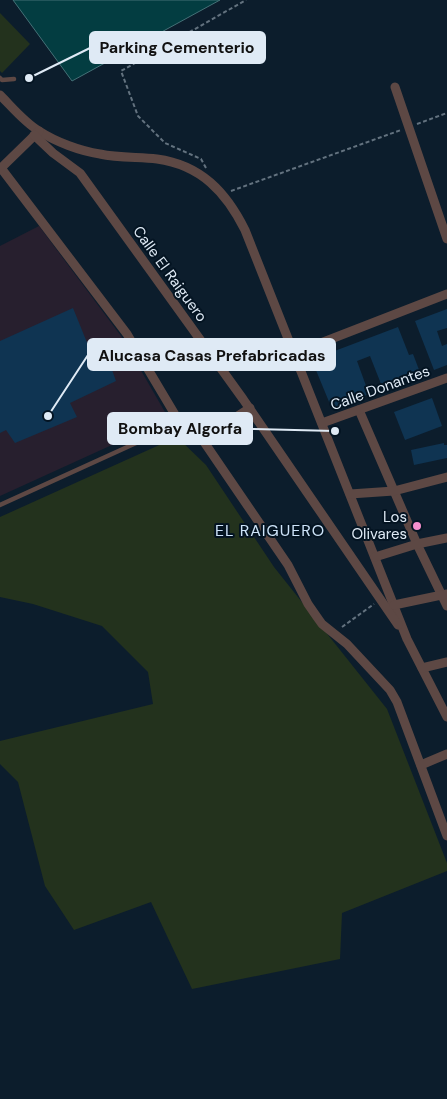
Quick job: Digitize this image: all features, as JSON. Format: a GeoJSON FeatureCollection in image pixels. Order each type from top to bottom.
{"type":"FeatureCollection","features":[{"type":"Feature","properties":{"kind":"street"},"geometry":{"type":"LineString","coordinates":[[395,87],[447,239]]}},
{"type":"Feature","properties":{"kind":"street","name":"Calle El Raiguero"},"geometry":{"type":"LineString","coordinates":[[0,95],[53,153],[80,173],[250,408],[407,639]]}},
{"type":"Feature","properties":{"kind":"street"},"geometry":{"type":"LineString","coordinates":[[447,717],[407,639],[245,230],[224,194],[211,182],[179,164],[160,159],[99,154],[36,133],[1,168],[127,334],[180,423],[187,432],[202,440],[288,565],[308,604],[317,616],[347,644],[390,690],[397,702],[447,836]]}},
{"type":"Feature","properties":{"kind":"street"},"geometry":{"type":"LineString","coordinates":[[295,353],[447,294]]}},
{"type":"Feature","properties":{"kind":"street","name":"Calle Donantes"},"geometry":{"type":"LineString","coordinates":[[322,423],[447,378]]}},
{"type":"Feature","properties":{"kind":"street"},"geometry":{"type":"LineString","coordinates":[[202,440],[250,408]]}},
{"type":"Feature","properties":{"kind":"street"},"geometry":{"type":"LineString","coordinates":[[359,410],[417,544],[444,594],[447,606]]}},
{"type":"Feature","properties":{"kind":"street"},"geometry":{"type":"LineString","coordinates":[[350,494],[394,490],[447,477]]}},
{"type":"Feature","properties":{"kind":"street"},"geometry":{"type":"LineString","coordinates":[[375,557],[417,544],[447,538]]}},
{"type":"Feature","properties":{"kind":"street"},"geometry":{"type":"LineString","coordinates":[[394,605],[444,594]]}},
{"type":"Feature","properties":{"kind":"street"},"geometry":{"type":"LineString","coordinates":[[422,668],[447,662]]}},
{"type":"Feature","properties":{"kind":"street"},"geometry":{"type":"LineString","coordinates":[[421,765],[447,754]]}},
{"type":"Feature","properties":{"kind":"lane"},"geometry":{"type":"LineString","coordinates":[[0,78],[2,80],[14,79]]}},
{"type":"Feature","properties":{"kind":"lane"},"geometry":{"type":"LineString","coordinates":[[0,505],[180,423]]}},
{"type":"Feature","properties":{"kind":"path"},"geometry":{"type":"LineString","coordinates":[[210,173],[200,159],[165,143],[138,116],[120,71],[246,0]]}},
{"type":"Feature","properties":{"kind":"path"},"geometry":{"type":"LineString","coordinates":[[224,194],[447,113]]}},
{"type":"Feature","properties":{"kind":"path"},"geometry":{"type":"LineString","coordinates":[[334,633],[380,599]]}},
{"type":"Feature","properties":{"kind":"shaded area"},"geometry":{"type":"Polygon","coordinates":[[[13,0],[220,0],[72,81],[13,0]]]}},
{"type":"Feature","properties":{"kind":"shaded area"},"geometry":{"type":"Polygon","coordinates":[[[0,13],[30,44],[2,73],[0,71],[0,13]]]}},
{"type":"Feature","properties":{"kind":"shaded area"},"geometry":{"type":"Polygon","coordinates":[[[39,226],[121,336],[169,419],[0,496],[0,246],[39,226]]]}},
{"type":"Feature","properties":{"kind":"shaded area"},"geometry":{"type":"Polygon","coordinates":[[[177,437],[206,465],[274,567],[387,709],[447,863],[447,871],[342,913],[340,959],[192,989],[151,902],[74,930],[45,886],[18,782],[0,764],[0,741],[153,704],[148,672],[102,626],[33,604],[0,597],[0,517],[177,437]]]}},
{"type":"Feature","properties":{"kind":"building"},"geometry":{"type":"Polygon","coordinates":[[[73,308],[88,345],[101,339],[116,381],[70,403],[77,417],[15,443],[6,430],[0,433],[0,341],[73,308]]]}},
{"type":"Feature","properties":{"kind":"building"},"geometry":{"type":"Polygon","coordinates":[[[447,309],[447,328],[437,331],[442,346],[447,344],[447,365],[434,370],[415,321],[447,309]]]}},
{"type":"Feature","properties":{"kind":"building"},"geometry":{"type":"Polygon","coordinates":[[[398,327],[409,355],[413,354],[421,375],[383,389],[370,356],[357,361],[369,394],[332,409],[313,363],[318,361],[316,358],[398,327]]]}},
{"type":"Feature","properties":{"kind":"building"},"geometry":{"type":"Polygon","coordinates":[[[432,398],[442,426],[405,440],[394,412],[432,398]]]}},
{"type":"Feature","properties":{"kind":"building"},"geometry":{"type":"Polygon","coordinates":[[[444,443],[444,445],[447,445],[447,458],[414,465],[411,450],[444,443]]]}},
{"type":"Feature","properties":{"kind":"place","name":"Parking Cementerio"},"geometry":{"type":"Point","coordinates":[29,78]}},
{"type":"Feature","properties":{"kind":"place","name":"Alucasa Casas Prefabricadas"},"geometry":{"type":"Point","coordinates":[48,416]}},
{"type":"Feature","properties":{"kind":"place","name":"Bombay Algorfa"},"geometry":{"type":"Point","coordinates":[335,431]}},
{"type":"Feature","properties":{"kind":"place","name":"Los Olivares"},"geometry":{"type":"Point","coordinates":[417,526]}},
{"type":"Feature","properties":{"kind":"district","name":"EL RAIGUERO"},"geometry":{"type":"Point","coordinates":[270,530]}}]}
